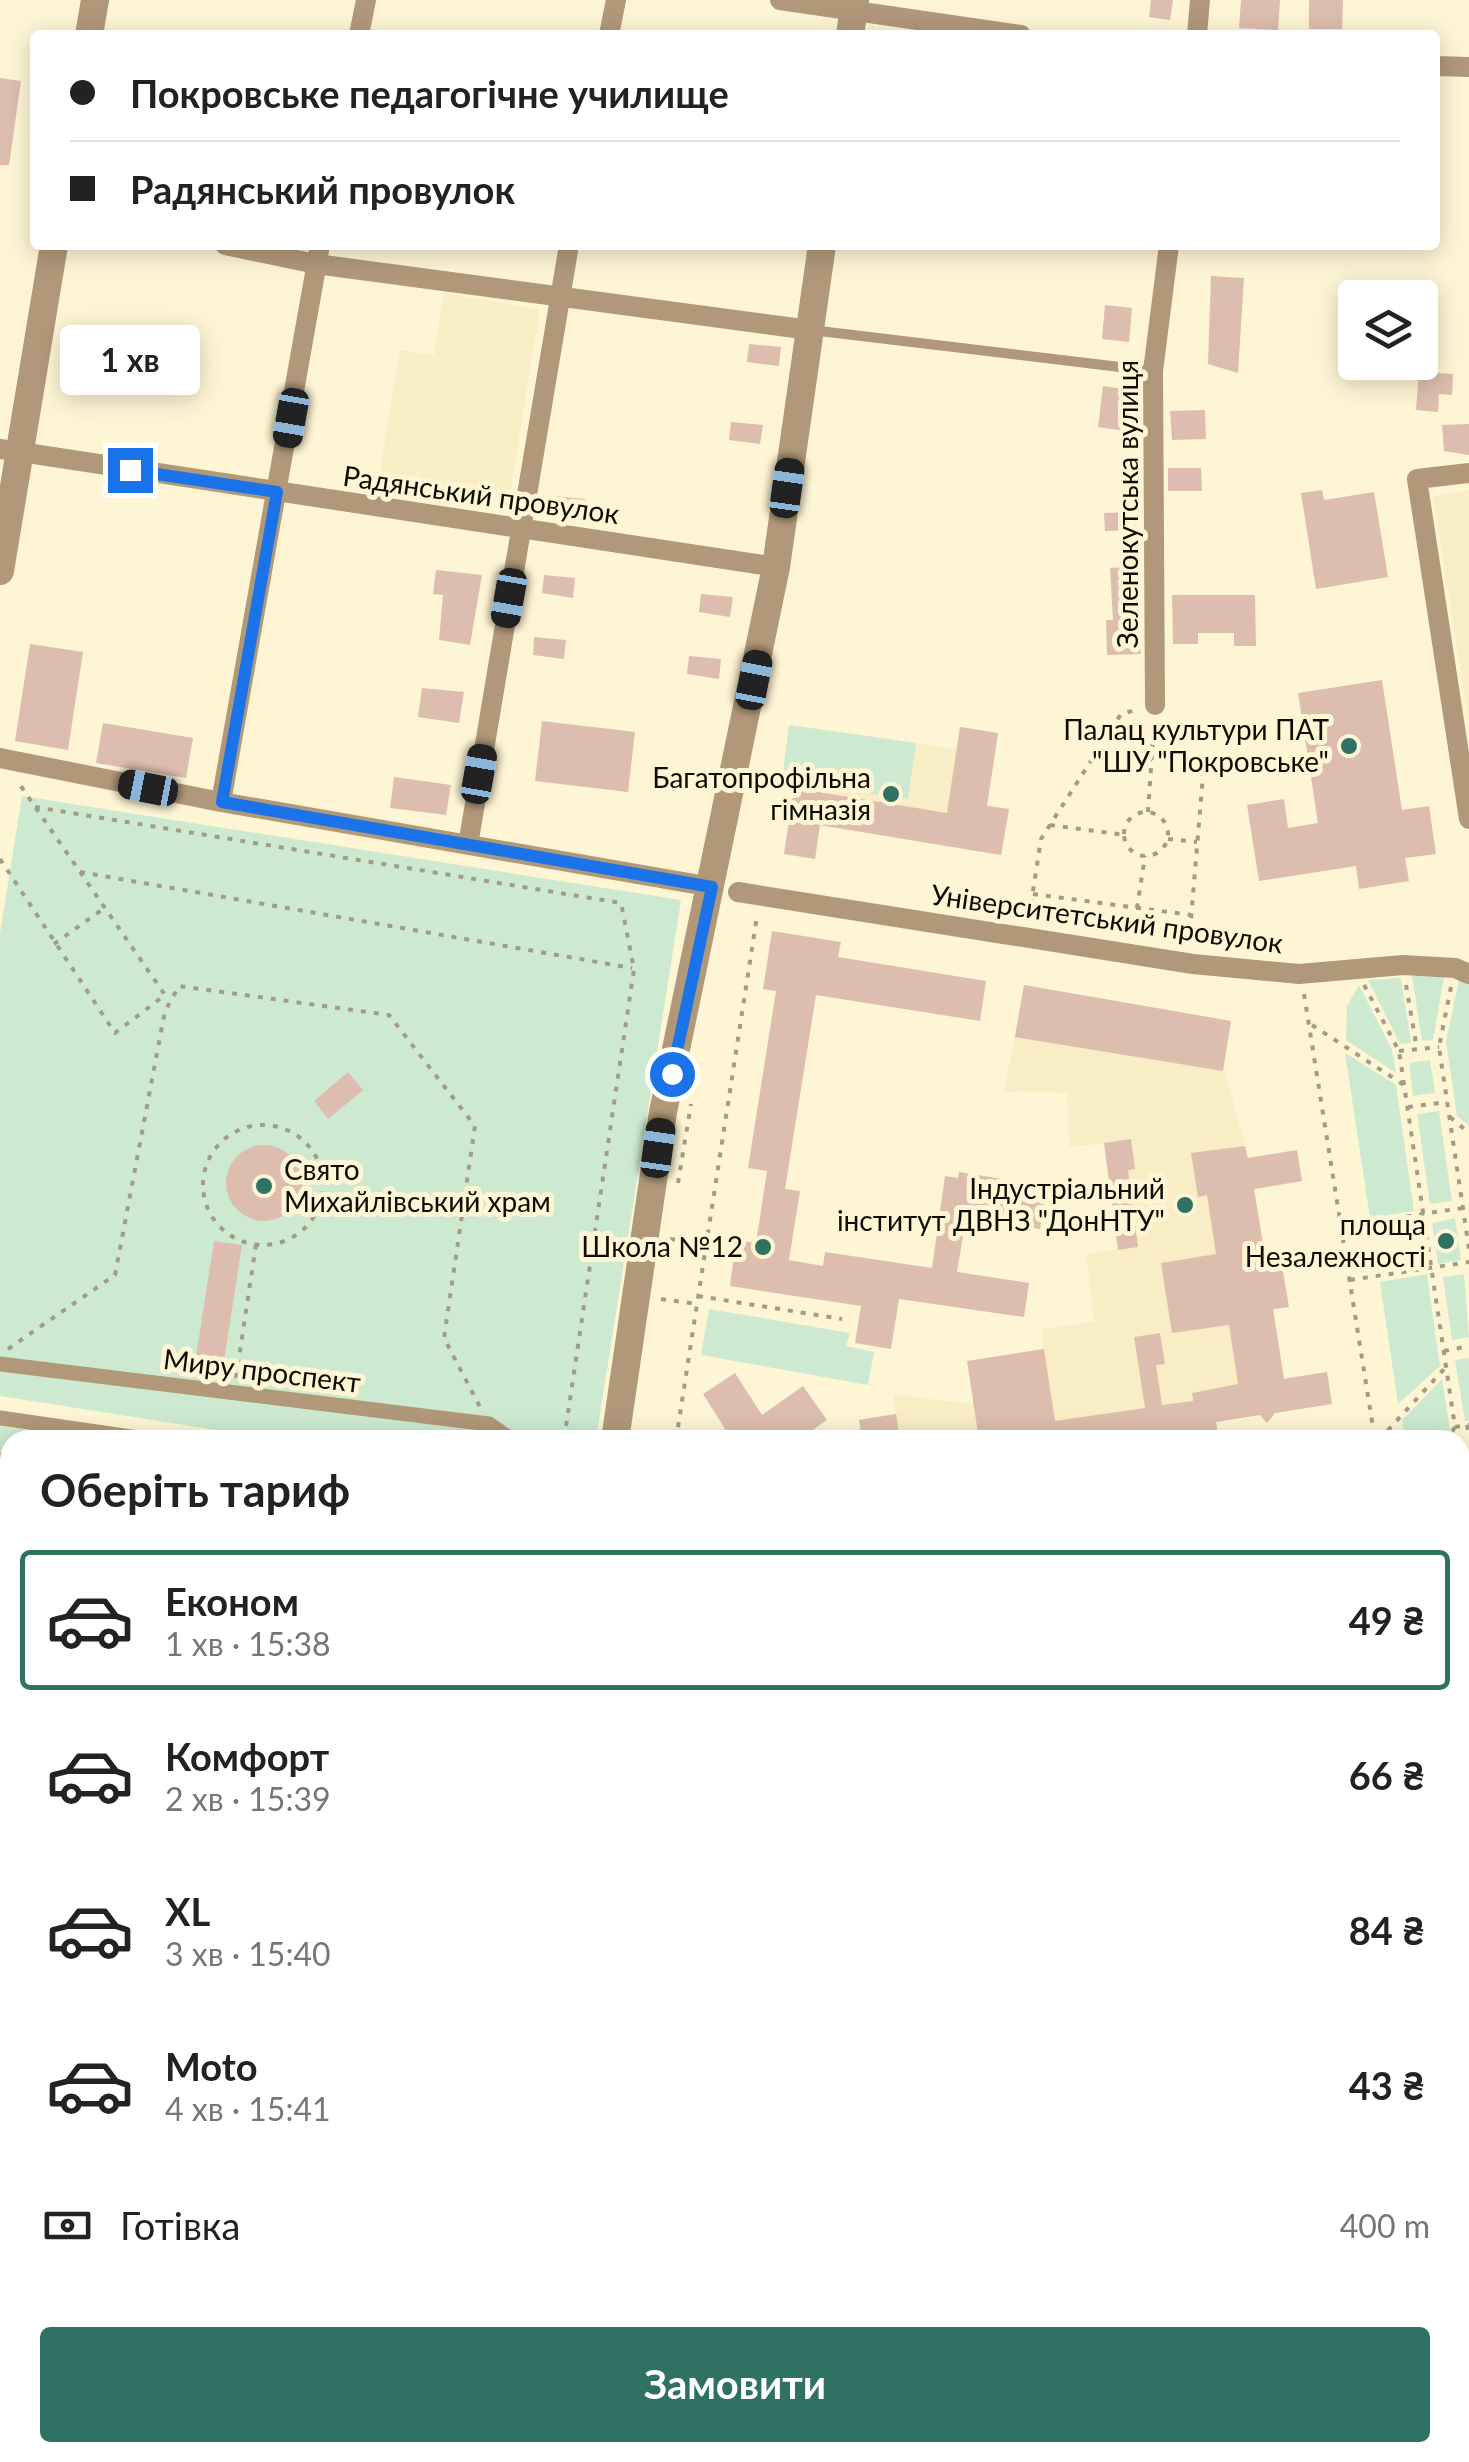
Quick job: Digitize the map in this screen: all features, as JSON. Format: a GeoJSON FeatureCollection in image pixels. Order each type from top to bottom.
{"type":"FeatureCollection","features":[{"type":"Feature","properties":{"kind":"street"},"geometry":{"type":"LineString","coordinates":[[90,30],[95,0]]}},
{"type":"Feature","properties":{"kind":"street"},"geometry":{"type":"LineString","coordinates":[[360,30],[366,0]]}},
{"type":"Feature","properties":{"kind":"street"},"geometry":{"type":"LineString","coordinates":[[610,30],[616,0]]}},
{"type":"Feature","properties":{"kind":"street"},"geometry":{"type":"LineString","coordinates":[[780,0],[853,16],[978,30]]}},
{"type":"Feature","properties":{"kind":"street"},"geometry":{"type":"LineString","coordinates":[[1197,30],[1200,0]]}},
{"type":"Feature","properties":{"kind":"street"},"geometry":{"type":"LineString","coordinates":[[1440,66],[1469,67]]}},
{"type":"Feature","properties":{"kind":"street"},"geometry":{"type":"LineString","coordinates":[[0,570],[10,451],[53,250]]}},
{"type":"Feature","properties":{"kind":"street"},"geometry":{"type":"LineString","coordinates":[[277,250],[810,330]]}},
{"type":"Feature","properties":{"kind":"street"},"geometry":{"type":"LineString","coordinates":[[468,845],[568,250]]}},
{"type":"Feature","properties":{"kind":"street"},"geometry":{"type":"LineString","coordinates":[[617,1430],[664,1112],[725,889],[821,250]]}},
{"type":"Feature","properties":{"kind":"street","name":"Зеленокутська вулиця"},"geometry":{"type":"LineString","coordinates":[[1156,705],[1152,370],[1169,250]]}},
{"type":"Feature","properties":{"kind":"street"},"geometry":{"type":"LineString","coordinates":[[222,802],[318,254]]}},
{"type":"Feature","properties":{"kind":"street","name":"Радянський провулок"},"geometry":{"type":"LineString","coordinates":[[10,451],[776,567]]}},
{"type":"Feature","properties":{"kind":"street"},"geometry":{"type":"LineString","coordinates":[[1469,473],[1417,479],[1465,757],[1469,819]]}},
{"type":"Feature","properties":{"kind":"street","name":"Університетський провулок"},"geometry":{"type":"LineString","coordinates":[[0,758],[468,845],[1187,963],[1300,974],[1403,965],[1462,971]]}},
{"type":"Feature","properties":{"kind":"street","name":"Миру проспект"},"geometry":{"type":"LineString","coordinates":[[0,1364],[489,1424],[498,1430]]}},
{"type":"Feature","properties":{"kind":"street"},"geometry":{"type":"LineString","coordinates":[[0,1418],[83,1430]]}},
{"type":"Feature","properties":{"kind":"lane"},"geometry":{"type":"LineString","coordinates":[[810,330],[1152,370]]}},
{"type":"Feature","properties":{"kind":"path"},"geometry":{"type":"LineString","coordinates":[[1026,936],[1041,839],[1121,714],[1156,705],[1148,812]]}},
{"type":"Feature","properties":{"kind":"path"},"geometry":{"type":"LineString","coordinates":[[1094,756],[1204,763],[1187,963]]}},
{"type":"Feature","properties":{"kind":"path"},"geometry":{"type":"LineString","coordinates":[[0,758],[165,995],[114,1033],[0,858]]}},
{"type":"Feature","properties":{"kind":"path"},"geometry":{"type":"LineString","coordinates":[[35,807],[622,903],[634,968],[565,1430]]}},
{"type":"Feature","properties":{"kind":"path"},"geometry":{"type":"LineString","coordinates":[[1148,812],[1128,821],[1124,835],[1133,851],[1145,856],[1157,853],[1168,839]]}},
{"type":"Feature","properties":{"kind":"path"},"geometry":{"type":"LineString","coordinates":[[1148,812],[1164,821],[1168,839]]}},
{"type":"Feature","properties":{"kind":"path"},"geometry":{"type":"LineString","coordinates":[[1050,825],[1124,835]]}},
{"type":"Feature","properties":{"kind":"path"},"geometry":{"type":"LineString","coordinates":[[1168,839],[1197,842]]}},
{"type":"Feature","properties":{"kind":"path"},"geometry":{"type":"LineString","coordinates":[[1130,954],[1145,856]]}},
{"type":"Feature","properties":{"kind":"path"},"geometry":{"type":"LineString","coordinates":[[80,872],[634,968]]}},
{"type":"Feature","properties":{"kind":"path"},"geometry":{"type":"LineString","coordinates":[[1032,894],[1191,916]]}},
{"type":"Feature","properties":{"kind":"path"},"geometry":{"type":"LineString","coordinates":[[678,1430],[760,895]]}},
{"type":"Feature","properties":{"kind":"path"},"geometry":{"type":"LineString","coordinates":[[54,944],[104,908]]}},
{"type":"Feature","properties":{"kind":"path"},"geometry":{"type":"LineString","coordinates":[[1403,965],[1417,1049]]}},
{"type":"Feature","properties":{"kind":"path"},"geometry":{"type":"LineString","coordinates":[[1356,971],[1399,1052],[1455,1428],[1468,1425]]}},
{"type":"Feature","properties":{"kind":"path"},"geometry":{"type":"LineString","coordinates":[[1462,971],[1438,1046],[1466,1207],[1469,1248]]}},
{"type":"Feature","properties":{"kind":"path"},"geometry":{"type":"LineString","coordinates":[[1300,974],[1375,1430]]}},
{"type":"Feature","properties":{"kind":"path"},"geometry":{"type":"LineString","coordinates":[[0,1354],[114,1275],[165,1011],[179,986],[370,1013],[389,1016],[475,1126],[444,1338],[489,1424]]}},
{"type":"Feature","properties":{"kind":"path"},"geometry":{"type":"LineString","coordinates":[[1310,1023],[1404,1085]]}},
{"type":"Feature","properties":{"kind":"path"},"geometry":{"type":"LineString","coordinates":[[1399,1052],[1438,1046]]}},
{"type":"Feature","properties":{"kind":"path"},"geometry":{"type":"LineString","coordinates":[[1408,1107],[1447,1102]]}},
{"type":"Feature","properties":{"kind":"path"},"geometry":{"type":"LineString","coordinates":[[676,1200],[691,1103]]}},
{"type":"Feature","properties":{"kind":"path"},"geometry":{"type":"LineString","coordinates":[[1449,1116],[1469,1133]]}},
{"type":"Feature","properties":{"kind":"path"},"geometry":{"type":"LineString","coordinates":[[270,1125],[304,1140],[316,1156],[323,1176],[322,1196],[315,1216],[302,1231],[284,1242],[256,1244],[226,1232],[214,1219],[206,1204],[205,1170],[222,1141],[253,1126],[270,1125]]}},
{"type":"Feature","properties":{"kind":"path"},"geometry":{"type":"LineString","coordinates":[[1342,1226],[1466,1207]]}},
{"type":"Feature","properties":{"kind":"path"},"geometry":{"type":"LineString","coordinates":[[667,1254],[670,1240],[706,1244]]}},
{"type":"Feature","properties":{"kind":"path"},"geometry":{"type":"LineString","coordinates":[[234,1393],[256,1244]]}},
{"type":"Feature","properties":{"kind":"path"},"geometry":{"type":"LineString","coordinates":[[1350,1280],[1469,1262]]}},
{"type":"Feature","properties":{"kind":"path"},"geometry":{"type":"LineString","coordinates":[[658,1316],[663,1284]]}},
{"type":"Feature","properties":{"kind":"path"},"geometry":{"type":"LineString","coordinates":[[698,1296],[842,1319]]}},
{"type":"Feature","properties":{"kind":"path"},"geometry":{"type":"LineString","coordinates":[[660,1299],[697,1304]]}},
{"type":"Feature","properties":{"kind":"path"},"geometry":{"type":"LineString","coordinates":[[1444,1351],[1469,1346]]}},
{"type":"Feature","properties":{"kind":"path"},"geometry":{"type":"LineString","coordinates":[[1386,1430],[1446,1367]]}},
{"type":"Feature","properties":{"kind":"shaded area"},"geometry":{"type":"Polygon","coordinates":[[[444,293],[540,309],[508,506],[378,484],[400,350],[434,355],[444,293]]]}},
{"type":"Feature","properties":{"kind":"shaded area"},"geometry":{"type":"Polygon","coordinates":[[[1469,490],[1469,723],[1433,496],[1469,490]]]}},
{"type":"Feature","properties":{"kind":"shaded area","name":"Багатопрофільна гімназія"},"geometry":{"type":"Polygon","coordinates":[[[789,725],[956,749],[960,727],[998,733],[987,805],[1009,809],[1001,855],[820,826],[815,859],[784,854],[794,783],[782,781],[789,725]]]}},
{"type":"Feature","properties":{"kind":"shaded area","name":"Індустріальний інститут ДВНЗ \"ДонНТУ\""},"geometry":{"type":"Polygon","coordinates":[[[1024,985],[1231,1021],[1223,1066],[1245,1144],[1241,1146],[1243,1158],[1297,1150],[1302,1181],[1254,1190],[1265,1255],[1280,1253],[1289,1307],[1273,1310],[1284,1378],[1327,1372],[1332,1404],[1275,1413],[1264,1420],[1259,1415],[1214,1409],[1217,1430],[860,1430],[859,1420],[895,1414],[894,1395],[973,1404],[1043,1350],[1043,1329],[1094,1321],[1086,1254],[1118,1249],[1104,1144],[1069,1146],[1067,1093],[1004,1092],[1024,985]]]}},
{"type":"Feature","properties":{"kind":"green space"},"geometry":{"type":"Polygon","coordinates":[[[789,725],[916,743],[908,799],[782,781],[789,725]]]}},
{"type":"Feature","properties":{"kind":"green space"},"geometry":{"type":"Polygon","coordinates":[[[22,796],[681,900],[598,1430],[216,1430],[0,1396],[0,933],[22,796]]]}},
{"type":"Feature","properties":{"kind":"green space"},"geometry":{"type":"Polygon","coordinates":[[[1445,972],[1433,1040],[1422,1041],[1412,976],[1445,972]]]}},
{"type":"Feature","properties":{"kind":"green space"},"geometry":{"type":"Polygon","coordinates":[[[1460,975],[1469,979],[1469,1126],[1457,1116],[1446,1042],[1460,975]]]}},
{"type":"Feature","properties":{"kind":"green space"},"geometry":{"type":"Polygon","coordinates":[[[1401,978],[1411,1043],[1400,1044],[1368,980],[1401,978]]]}},
{"type":"Feature","properties":{"kind":"green space"},"geometry":{"type":"Polygon","coordinates":[[[1359,985],[1392,1050],[1396,1073],[1346,1040],[1347,1006],[1359,985]]]}},
{"type":"Feature","properties":{"kind":"green space"},"geometry":{"type":"Polygon","coordinates":[[[1345,1053],[1396,1085],[1414,1211],[1370,1218],[1345,1053]]]}},
{"type":"Feature","properties":{"kind":"green space"},"geometry":{"type":"Polygon","coordinates":[[[1430,1060],[1435,1093],[1413,1096],[1409,1063],[1430,1060]]]}},
{"type":"Feature","properties":{"kind":"green space"},"geometry":{"type":"Polygon","coordinates":[[[1439,1111],[1452,1201],[1430,1204],[1417,1114],[1439,1111]]]}},
{"type":"Feature","properties":{"kind":"green space"},"geometry":{"type":"Polygon","coordinates":[[[1455,1218],[1461,1260],[1438,1264],[1432,1223],[1455,1218]]]}},
{"type":"Feature","properties":{"kind":"green space"},"geometry":{"type":"Polygon","coordinates":[[[1427,1274],[1440,1366],[1398,1404],[1380,1282],[1427,1274]]]}},
{"type":"Feature","properties":{"kind":"green space"},"geometry":{"type":"Polygon","coordinates":[[[1464,1274],[1469,1337],[1452,1340],[1443,1277],[1464,1274]]]}},
{"type":"Feature","properties":{"kind":"green space"},"geometry":{"type":"Polygon","coordinates":[[[709,1309],[850,1333],[846,1346],[874,1352],[868,1385],[701,1355],[709,1309]]]}},
{"type":"Feature","properties":{"kind":"green space"},"geometry":{"type":"Polygon","coordinates":[[[1469,1358],[1469,1421],[1465,1421],[1455,1360],[1469,1358]]]}},
{"type":"Feature","properties":{"kind":"green space"},"geometry":{"type":"Polygon","coordinates":[[[1442,1379],[1449,1430],[1404,1430],[1402,1420],[1442,1379]]]}},
{"type":"Feature","properties":{"kind":"building"},"geometry":{"type":"Polygon","coordinates":[[[1151,0],[1173,0],[1170,20],[1149,17],[1151,0]]]}},
{"type":"Feature","properties":{"kind":"building"},"geometry":{"type":"Polygon","coordinates":[[[1241,0],[1280,0],[1278,30],[1239,28],[1241,0]]]}},
{"type":"Feature","properties":{"kind":"building"},"geometry":{"type":"Polygon","coordinates":[[[1309,0],[1343,0],[1342,29],[1309,29],[1309,0]]]}},
{"type":"Feature","properties":{"kind":"building"},"geometry":{"type":"Polygon","coordinates":[[[0,78],[21,81],[9,165],[0,165],[0,78]]]}},
{"type":"Feature","properties":{"kind":"building"},"geometry":{"type":"Polygon","coordinates":[[[1211,276],[1244,278],[1238,373],[1208,364],[1211,276]]]}},
{"type":"Feature","properties":{"kind":"building"},"geometry":{"type":"Polygon","coordinates":[[[1105,305],[1132,308],[1129,342],[1102,339],[1105,305]]]}},
{"type":"Feature","properties":{"kind":"building"},"geometry":{"type":"Polygon","coordinates":[[[749,344],[781,347],[779,366],[747,362],[749,344]]]}},
{"type":"Feature","properties":{"kind":"building"},"geometry":{"type":"Polygon","coordinates":[[[1438,373],[1453,374],[1452,395],[1439,394],[1438,412],[1416,410],[1418,380],[1438,380],[1438,373]]]}},
{"type":"Feature","properties":{"kind":"building"},"geometry":{"type":"Polygon","coordinates":[[[1103,386],[1131,390],[1125,431],[1098,427],[1103,386]]]}},
{"type":"Feature","properties":{"kind":"building"},"geometry":{"type":"Polygon","coordinates":[[[1205,410],[1206,439],[1172,440],[1170,411],[1205,410]]]}},
{"type":"Feature","properties":{"kind":"building"},"geometry":{"type":"Polygon","coordinates":[[[731,422],[763,425],[760,444],[729,440],[731,422]]]}},
{"type":"Feature","properties":{"kind":"building"},"geometry":{"type":"Polygon","coordinates":[[[1469,424],[1469,455],[1444,451],[1442,425],[1469,424]]]}},
{"type":"Feature","properties":{"kind":"building"},"geometry":{"type":"Polygon","coordinates":[[[1168,468],[1201,468],[1202,491],[1168,491],[1168,468]]]}},
{"type":"Feature","properties":{"kind":"building"},"geometry":{"type":"Polygon","coordinates":[[[1322,490],[1324,500],[1374,492],[1388,577],[1316,589],[1301,493],[1322,490]]]}},
{"type":"Feature","properties":{"kind":"building"},"geometry":{"type":"Polygon","coordinates":[[[553,496],[585,499],[583,519],[551,514],[553,496]]]}},
{"type":"Feature","properties":{"kind":"building"},"geometry":{"type":"Polygon","coordinates":[[[1136,512],[1136,530],[1105,531],[1104,513],[1136,512]]]}},
{"type":"Feature","properties":{"kind":"building"},"geometry":{"type":"Polygon","coordinates":[[[1138,566],[1141,654],[1107,655],[1106,620],[1113,620],[1110,568],[1138,566]]]}},
{"type":"Feature","properties":{"kind":"building"},"geometry":{"type":"Polygon","coordinates":[[[436,570],[482,575],[470,645],[439,640],[443,595],[433,594],[436,570]]]}},
{"type":"Feature","properties":{"kind":"building"},"geometry":{"type":"Polygon","coordinates":[[[544,575],[575,578],[573,598],[542,593],[544,575]]]}},
{"type":"Feature","properties":{"kind":"building"},"geometry":{"type":"Polygon","coordinates":[[[701,594],[733,597],[730,617],[699,612],[701,594]]]}},
{"type":"Feature","properties":{"kind":"building"},"geometry":{"type":"Polygon","coordinates":[[[1172,595],[1255,595],[1256,646],[1234,646],[1234,633],[1198,633],[1198,644],[1173,644],[1172,595]]]}},
{"type":"Feature","properties":{"kind":"building"},"geometry":{"type":"Polygon","coordinates":[[[534,637],[566,640],[564,659],[533,655],[534,637]]]}},
{"type":"Feature","properties":{"kind":"building"},"geometry":{"type":"Polygon","coordinates":[[[30,644],[83,652],[68,750],[15,741],[30,644]]]}},
{"type":"Feature","properties":{"kind":"building"},"geometry":{"type":"Polygon","coordinates":[[[689,656],[721,659],[719,679],[687,674],[689,656]]]}},
{"type":"Feature","properties":{"kind":"building","name":"Палац культури ПАТ \"ШУ \"Покровське\""},"geometry":{"type":"Polygon","coordinates":[[[1382,680],[1402,810],[1429,806],[1436,854],[1405,858],[1409,881],[1359,889],[1356,866],[1259,881],[1247,805],[1284,799],[1288,828],[1318,823],[1298,693],[1382,680]]]}},
{"type":"Feature","properties":{"kind":"building"},"geometry":{"type":"Polygon","coordinates":[[[422,688],[464,692],[459,723],[418,717],[422,688]]]}},
{"type":"Feature","properties":{"kind":"building"},"geometry":{"type":"Polygon","coordinates":[[[542,721],[635,732],[628,792],[535,781],[542,721]]]}},
{"type":"Feature","properties":{"kind":"building"},"geometry":{"type":"Polygon","coordinates":[[[103,723],[193,738],[186,778],[96,763],[103,723]]]}},
{"type":"Feature","properties":{"kind":"building"},"geometry":{"type":"Polygon","coordinates":[[[960,727],[998,733],[987,806],[1009,809],[1001,855],[820,825],[815,859],[784,854],[794,788],[947,813],[960,727]]]}},
{"type":"Feature","properties":{"kind":"building"},"geometry":{"type":"Polygon","coordinates":[[[394,777],[451,785],[446,815],[390,808],[394,777]]]}},
{"type":"Feature","properties":{"kind":"building"},"geometry":{"type":"Polygon","coordinates":[[[772,931],[841,942],[838,957],[986,981],[980,1021],[816,995],[785,1189],[800,1191],[789,1260],[823,1266],[825,1252],[932,1268],[945,1176],[958,1178],[959,1172],[1047,1186],[1040,1229],[966,1218],[957,1272],[1029,1283],[1024,1317],[899,1299],[891,1349],[855,1343],[861,1306],[730,1286],[736,1240],[756,1243],[767,1171],[748,1168],[776,991],[763,989],[772,931]]]}},
{"type":"Feature","properties":{"kind":"building"},"geometry":{"type":"Polygon","coordinates":[[[1024,985],[1231,1021],[1223,1071],[1015,1037],[1024,985]]]}},
{"type":"Feature","properties":{"kind":"building"},"geometry":{"type":"Polygon","coordinates":[[[348,1072],[363,1090],[328,1119],[314,1101],[348,1072]]]}},
{"type":"Feature","properties":{"kind":"building"},"geometry":{"type":"Polygon","coordinates":[[[1131,1139],[1135,1169],[1128,1170],[1138,1247],[1118,1250],[1104,1143],[1131,1139]]]}},
{"type":"Feature","properties":{"kind":"building","name":"Свято Михайлівський храм"},"geometry":{"type":"Polygon","coordinates":[[[264,1145],[291,1156],[302,1183],[291,1210],[264,1221],[237,1210],[226,1183],[237,1156],[264,1145]]]}},
{"type":"Feature","properties":{"kind":"building"},"geometry":{"type":"Polygon","coordinates":[[[1245,1146],[1248,1158],[1297,1150],[1302,1181],[1254,1189],[1265,1256],[1280,1254],[1289,1307],[1273,1309],[1284,1379],[1327,1372],[1332,1404],[1275,1413],[1267,1423],[1260,1415],[1216,1422],[1217,1430],[977,1430],[967,1361],[1044,1349],[1055,1421],[1145,1408],[1134,1337],[1160,1333],[1165,1364],[1156,1365],[1162,1405],[1193,1401],[1192,1393],[1238,1384],[1229,1325],[1172,1333],[1161,1263],[1216,1254],[1207,1195],[1198,1197],[1191,1153],[1245,1146]]]}},
{"type":"Feature","properties":{"kind":"building"},"geometry":{"type":"Polygon","coordinates":[[[214,1241],[242,1245],[221,1380],[193,1376],[214,1241]]]}},
{"type":"Feature","properties":{"kind":"building"},"geometry":{"type":"Polygon","coordinates":[[[735,1373],[762,1415],[803,1386],[827,1420],[812,1430],[726,1430],[703,1394],[735,1373]]]}},
{"type":"Feature","properties":{"kind":"building"},"geometry":{"type":"Polygon","coordinates":[[[896,1414],[898,1430],[860,1430],[859,1420],[896,1414]]]}},
{"type":"Feature","properties":{"kind":"place","name":"Палац культури ПАТ \"ШУ \"Покровське\""},"geometry":{"type":"Point","coordinates":[1349,746]}},
{"type":"Feature","properties":{"kind":"place","name":"Багатопрофільна гімназія"},"geometry":{"type":"Point","coordinates":[891,794]}},
{"type":"Feature","properties":{"kind":"place","name":"Свято Михайлівський храм"},"geometry":{"type":"Point","coordinates":[264,1186]}},
{"type":"Feature","properties":{"kind":"place","name":"Індустріальний інститут ДВНЗ \"ДонНТУ\""},"geometry":{"type":"Point","coordinates":[1185,1205]}},
{"type":"Feature","properties":{"kind":"place","name":"площа Незалежності"},"geometry":{"type":"Point","coordinates":[1446,1241]}},
{"type":"Feature","properties":{"kind":"place","name":"Школа №12"},"geometry":{"type":"Point","coordinates":[763,1247]}},
{"type":"Feature","properties":{"kind":"route"},"geometry":{"type":"LineString","coordinates":[[130,470],[277,492],[222,802],[712,887],[672,1074]]}}]}
